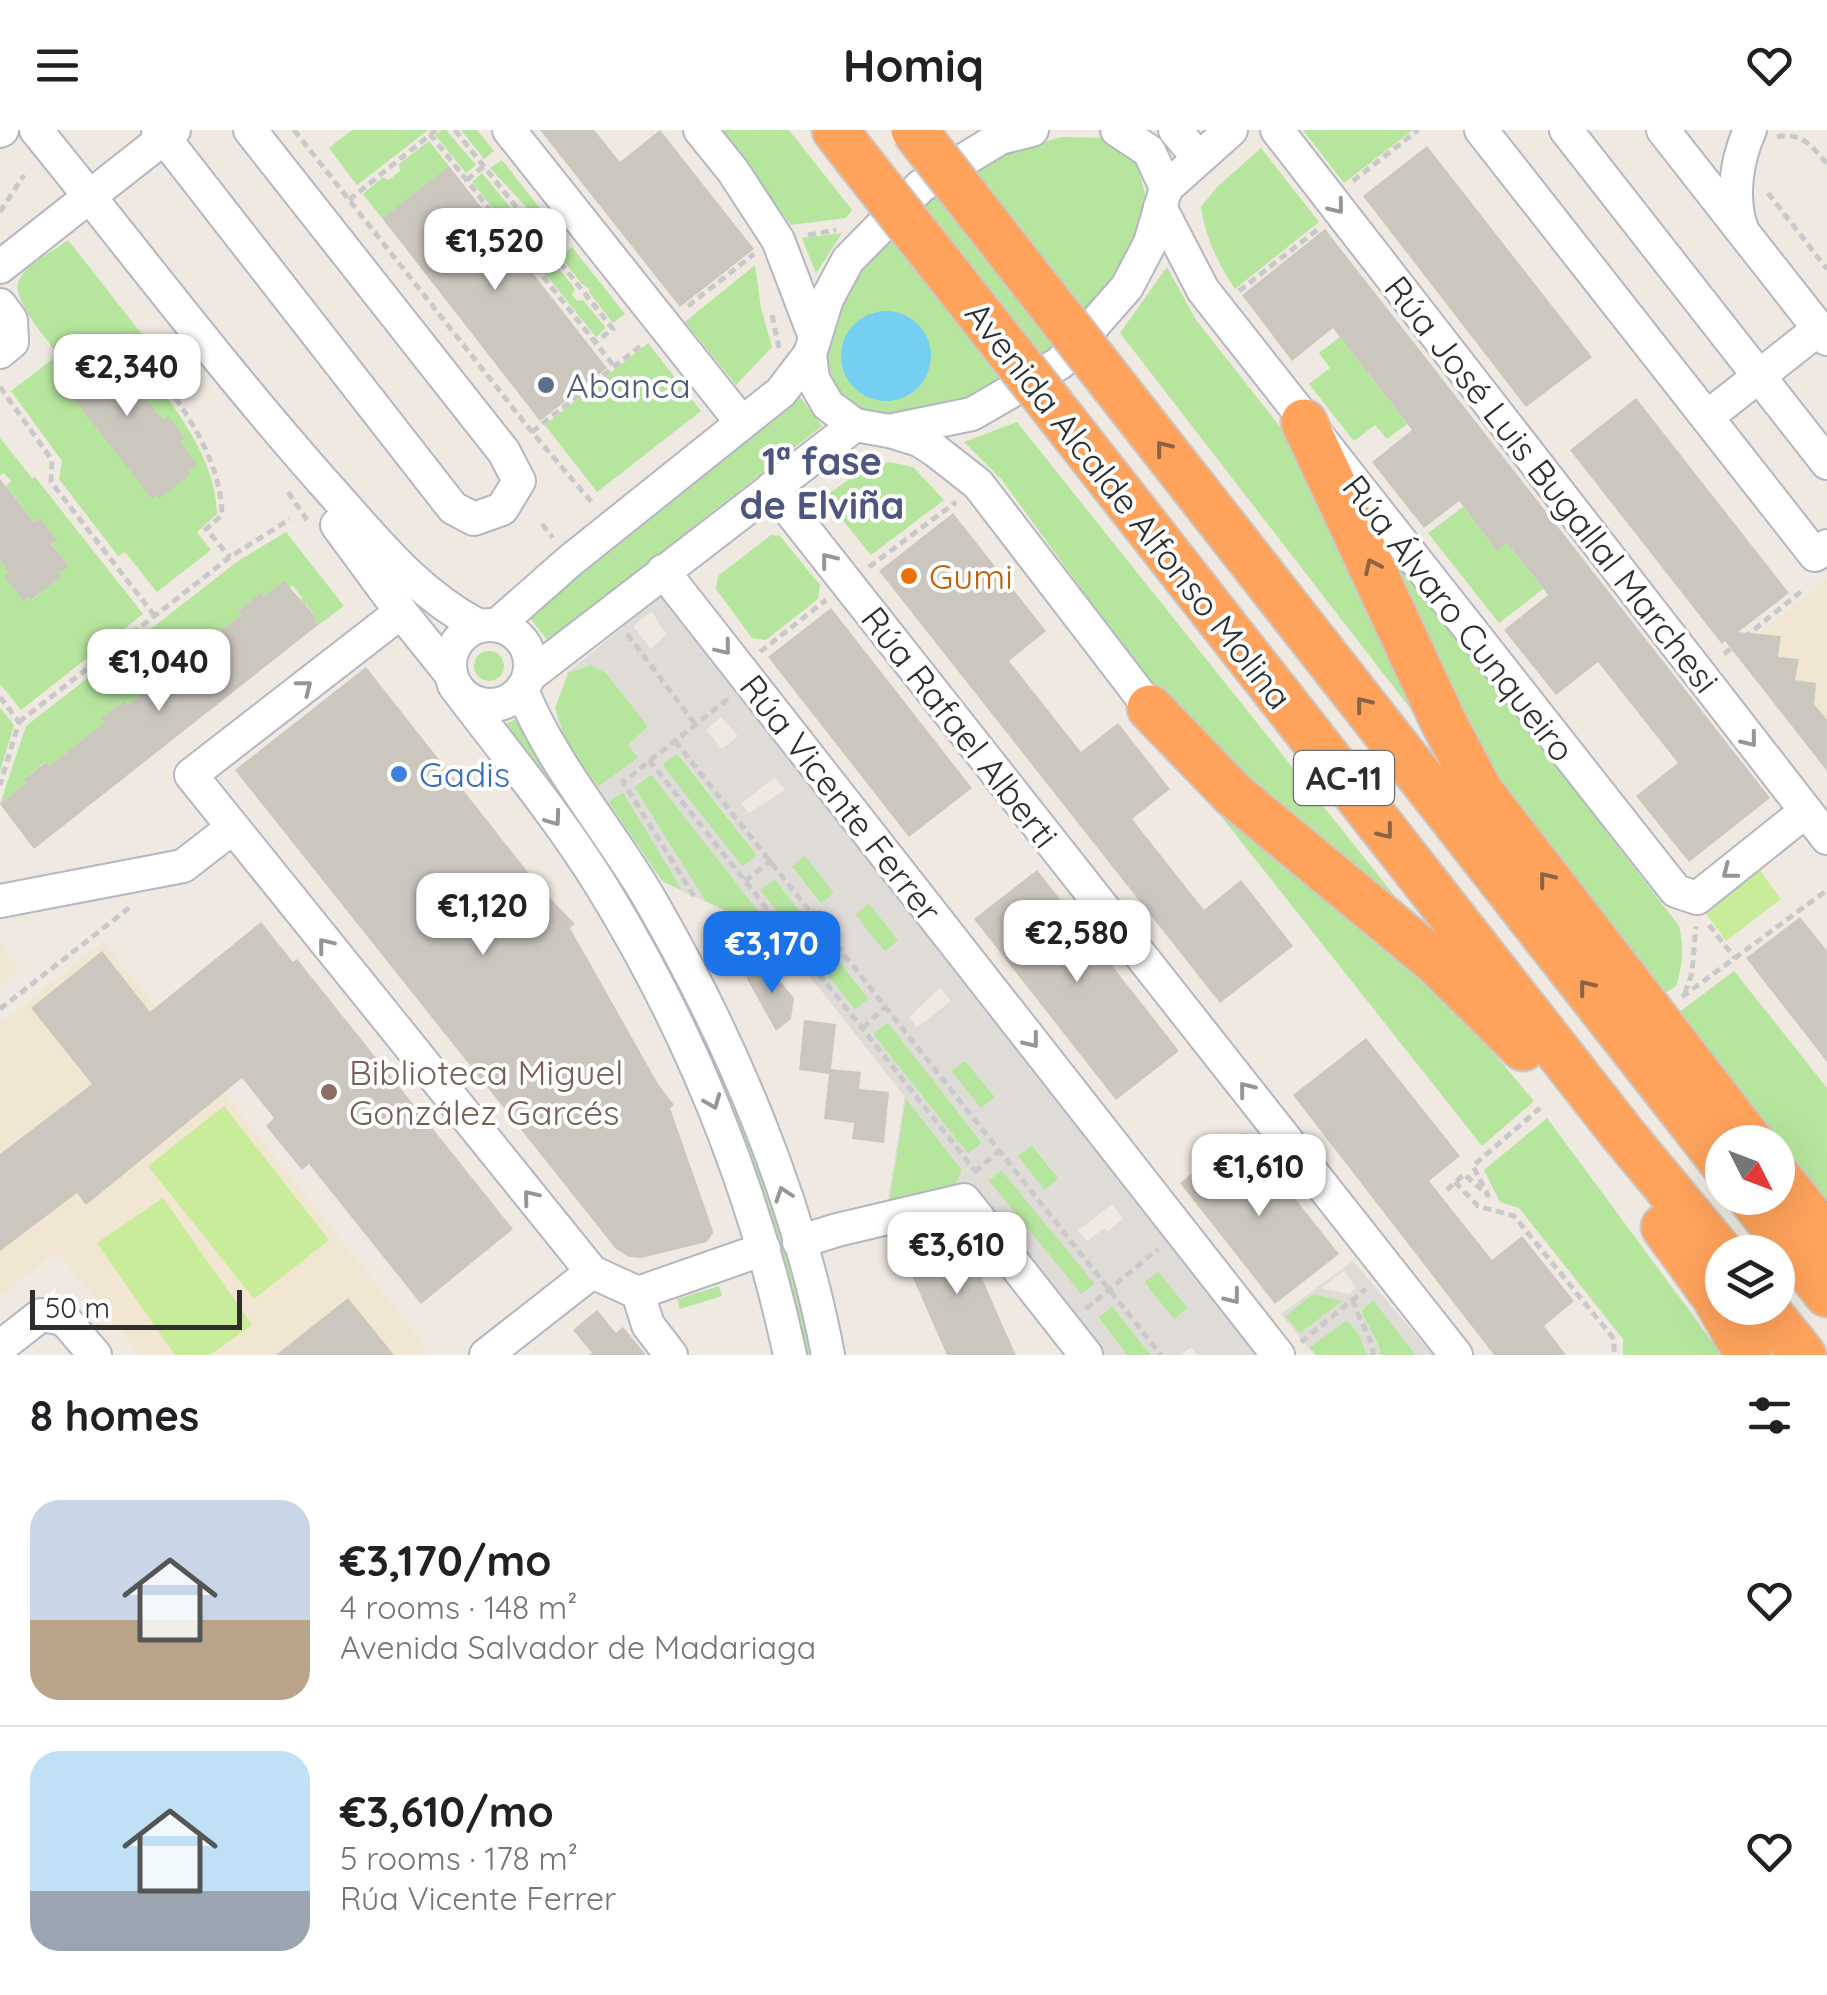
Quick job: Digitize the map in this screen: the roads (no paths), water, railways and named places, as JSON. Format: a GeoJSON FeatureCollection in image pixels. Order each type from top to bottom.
{"type":"FeatureCollection","features":[{"type":"Feature","properties":{"kind":"highway","name":"Avenida Alcalde Alfonso Molina"},"geometry":{"type":"LineString","coordinates":[[914,130],[1705,1140]]}},
{"type":"Feature","properties":{"kind":"highway","name":"Avenida Alcalde Alfonso Molina"},"geometry":{"type":"LineString","coordinates":[[847,145],[1706,1235]]}},
{"type":"Feature","properties":{"kind":"highway"},"geometry":{"type":"LineString","coordinates":[[1304,422],[1479,790],[1737,1125]]}},
{"type":"Feature","properties":{"kind":"highway"},"geometry":{"type":"LineString","coordinates":[[1150,708],[1234,795],[1436,962],[1507,1029],[1543,1092],[1637,1191],[1715,1296],[1748,1355]]}},
{"type":"Feature","properties":{"kind":"highway"},"geometry":{"type":"LineString","coordinates":[[1627,984],[1667,1092],[1731,1125]]}},
{"type":"Feature","properties":{"kind":"highway"},"geometry":{"type":"LineString","coordinates":[[1543,1092],[1622,1132],[1637,1191]]}},
{"type":"Feature","properties":{"kind":"highway"},"geometry":{"type":"LineString","coordinates":[[1795,1198],[1827,1238]]}},
{"type":"Feature","properties":{"kind":"highway"},"geometry":{"type":"LineString","coordinates":[[1764,1215],[1827,1294]]}},
{"type":"Feature","properties":{"kind":"highway"},"geometry":{"type":"LineString","coordinates":[[1779,1325],[1803,1355]]}},
{"type":"Feature","properties":{"kind":"street"},"geometry":{"type":"LineString","coordinates":[[36,130],[249,398],[600,884],[670,1010],[729,1140],[764,1249],[790,1355]]}},
{"type":"Feature","properties":{"kind":"street"},"geometry":{"type":"LineString","coordinates":[[0,267],[165,133],[454,508],[474,519],[502,509],[519,481],[504,452],[250,130]]}},
{"type":"Feature","properties":{"kind":"street"},"geometry":{"type":"LineString","coordinates":[[510,130],[742,423]]}},
{"type":"Feature","properties":{"kind":"street"},"geometry":{"type":"LineString","coordinates":[[700,130],[733,171],[778,240],[812,346],[813,379],[828,404],[855,426],[919,440],[978,484],[1150,708]]}},
{"type":"Feature","properties":{"kind":"street"},"geometry":{"type":"LineString","coordinates":[[855,426],[663,572],[525,683],[512,699],[486,705],[462,695],[452,679],[452,649],[468,631],[488,625],[781,392],[812,346],[827,300],[848,260],[921,186],[1000,138],[1032,130]]}},
{"type":"Feature","properties":{"kind":"street","name":"Rúa Álvaro Cunqueiro"},"geometry":{"type":"LineString","coordinates":[[1118,130],[1150,150],[1163,198],[1203,290],[1676,891],[1697,898],[1806,812]]}},
{"type":"Feature","properties":{"kind":"street"},"geometry":{"type":"LineString","coordinates":[[1175,130],[1198,157]]}},
{"type":"Feature","properties":{"kind":"street"},"geometry":{"type":"LineString","coordinates":[[889,431],[972,414],[1060,363],[1127,288],[1150,243],[1163,198],[1198,157],[1232,130]]}},
{"type":"Feature","properties":{"kind":"street","name":"Rúa José Luis Bugallal Marchesi"},"geometry":{"type":"LineString","coordinates":[[1277,130],[1827,838]]}},
{"type":"Feature","properties":{"kind":"street"},"geometry":{"type":"LineString","coordinates":[[1481,130],[1815,555],[1827,546]]}},
{"type":"Feature","properties":{"kind":"street"},"geometry":{"type":"LineString","coordinates":[[1566,130],[1827,462]]}},
{"type":"Feature","properties":{"kind":"street"},"geometry":{"type":"LineString","coordinates":[[1742,231],[1736,186],[1761,134]]}},
{"type":"Feature","properties":{"kind":"street"},"geometry":{"type":"LineString","coordinates":[[1674,138],[1823,334],[1707,418]]}},
{"type":"Feature","properties":{"kind":"street"},"geometry":{"type":"LineString","coordinates":[[0,305],[11,320],[12,342],[0,352]]}},
{"type":"Feature","properties":{"kind":"street"},"geometry":{"type":"LineString","coordinates":[[249,398],[430,596],[488,625],[510,630],[527,650],[525,683],[553,752],[651,901],[737,1070],[799,1242],[828,1355]]}},
{"type":"Feature","properties":{"kind":"street","name":"Rúa Rafael Alberti"},"geometry":{"type":"LineString","coordinates":[[772,488],[1456,1355]]}},
{"type":"Feature","properties":{"kind":"street","name":"Rúa Vicente Ferrer"},"geometry":{"type":"LineString","coordinates":[[663,572],[1288,1349]]}},
{"type":"Feature","properties":{"kind":"street"},"geometry":{"type":"LineString","coordinates":[[401,612],[191,775],[592,1272],[638,1293],[764,1249]]}},
{"type":"Feature","properties":{"kind":"street"},"geometry":{"type":"LineString","coordinates":[[206,763],[310,897]]}},
{"type":"Feature","properties":{"kind":"street"},"geometry":{"type":"LineString","coordinates":[[0,900],[182,866],[232,828]]}},
{"type":"Feature","properties":{"kind":"street"},"geometry":{"type":"LineString","coordinates":[[799,1242],[964,1200],[1086,1355]]}},
{"type":"Feature","properties":{"kind":"street"},"geometry":{"type":"LineString","coordinates":[[486,1355],[592,1272]]}},
{"type":"Feature","properties":{"kind":"street"},"geometry":{"type":"LineString","coordinates":[[638,1293],[648,1324],[671,1355]]}},
{"type":"Feature","properties":{"kind":"street"},"geometry":{"type":"LineString","coordinates":[[0,1348],[41,1315],[64,1319],[95,1355]]}},
{"type":"Feature","properties":{"kind":"water"},"geometry":{"type":"Polygon","coordinates":[[[886,311],[918,324],[931,356],[918,388],[886,401],[854,388],[841,356],[854,324],[886,311]]]}},
{"type":"Feature","properties":{"kind":"place","name":"Abanca"},"geometry":{"type":"Point","coordinates":[546,385]}},
{"type":"Feature","properties":{"kind":"place","name":"Gumi"},"geometry":{"type":"Point","coordinates":[909,576]}},
{"type":"Feature","properties":{"kind":"place","name":"Gadis"},"geometry":{"type":"Point","coordinates":[399,774]}},
{"type":"Feature","properties":{"kind":"place","name":"Biblioteca Miguel González Garcés"},"geometry":{"type":"Point","coordinates":[329,1092]}},
{"type":"Feature","properties":{"kind":"district","name":"1ª fase de Elviña"},"geometry":{"type":"Point","coordinates":[822,483]}}]}
